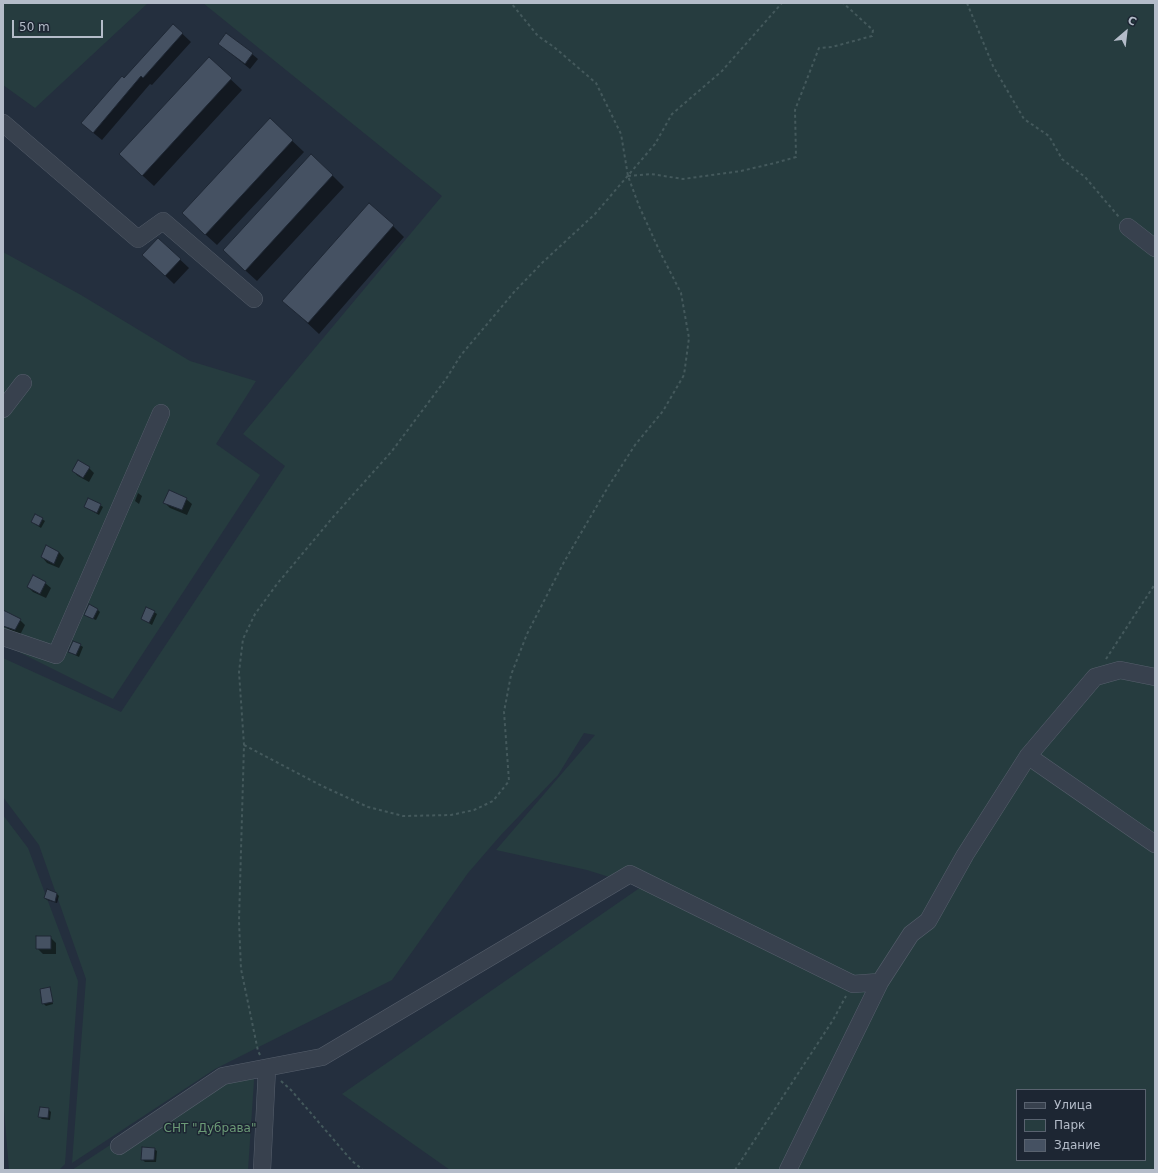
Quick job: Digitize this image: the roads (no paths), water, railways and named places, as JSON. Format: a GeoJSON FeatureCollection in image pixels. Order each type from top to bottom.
{"type":"FeatureCollection","features":[{"type":"Feature","properties":{"kind":"lane"},"geometry":{"type":"LineString","coordinates":[[3,124],[138,239],[163,221],[254,300]]}},
{"type":"Feature","properties":{"kind":"lane"},"geometry":{"type":"LineString","coordinates":[[1128,227],[1155,248]]}},
{"type":"Feature","properties":{"kind":"lane"},"geometry":{"type":"LineString","coordinates":[[3,409],[23,382]]}},
{"type":"Feature","properties":{"kind":"lane"},"geometry":{"type":"LineString","coordinates":[[3,637],[56,655],[161,412]]}},
{"type":"Feature","properties":{"kind":"lane"},"geometry":{"type":"LineString","coordinates":[[788,1170],[880,982],[911,934],[928,921],[965,855],[1028,756],[1095,677],[1120,670],[1155,678]]}},
{"type":"Feature","properties":{"kind":"lane"},"geometry":{"type":"LineString","coordinates":[[1028,756],[1155,844]]}},
{"type":"Feature","properties":{"kind":"lane"},"geometry":{"type":"LineString","coordinates":[[119,1146],[223,1076],[322,1057],[630,874],[853,984],[880,982]]}},
{"type":"Feature","properties":{"kind":"lane"},"geometry":{"type":"LineString","coordinates":[[262,1170],[267,1068]]}},
{"type":"Feature","properties":{"kind":"park label","name":"СНТ \"Дубрава\""},"geometry":{"type":"Point","coordinates":[210,1129]}}]}
